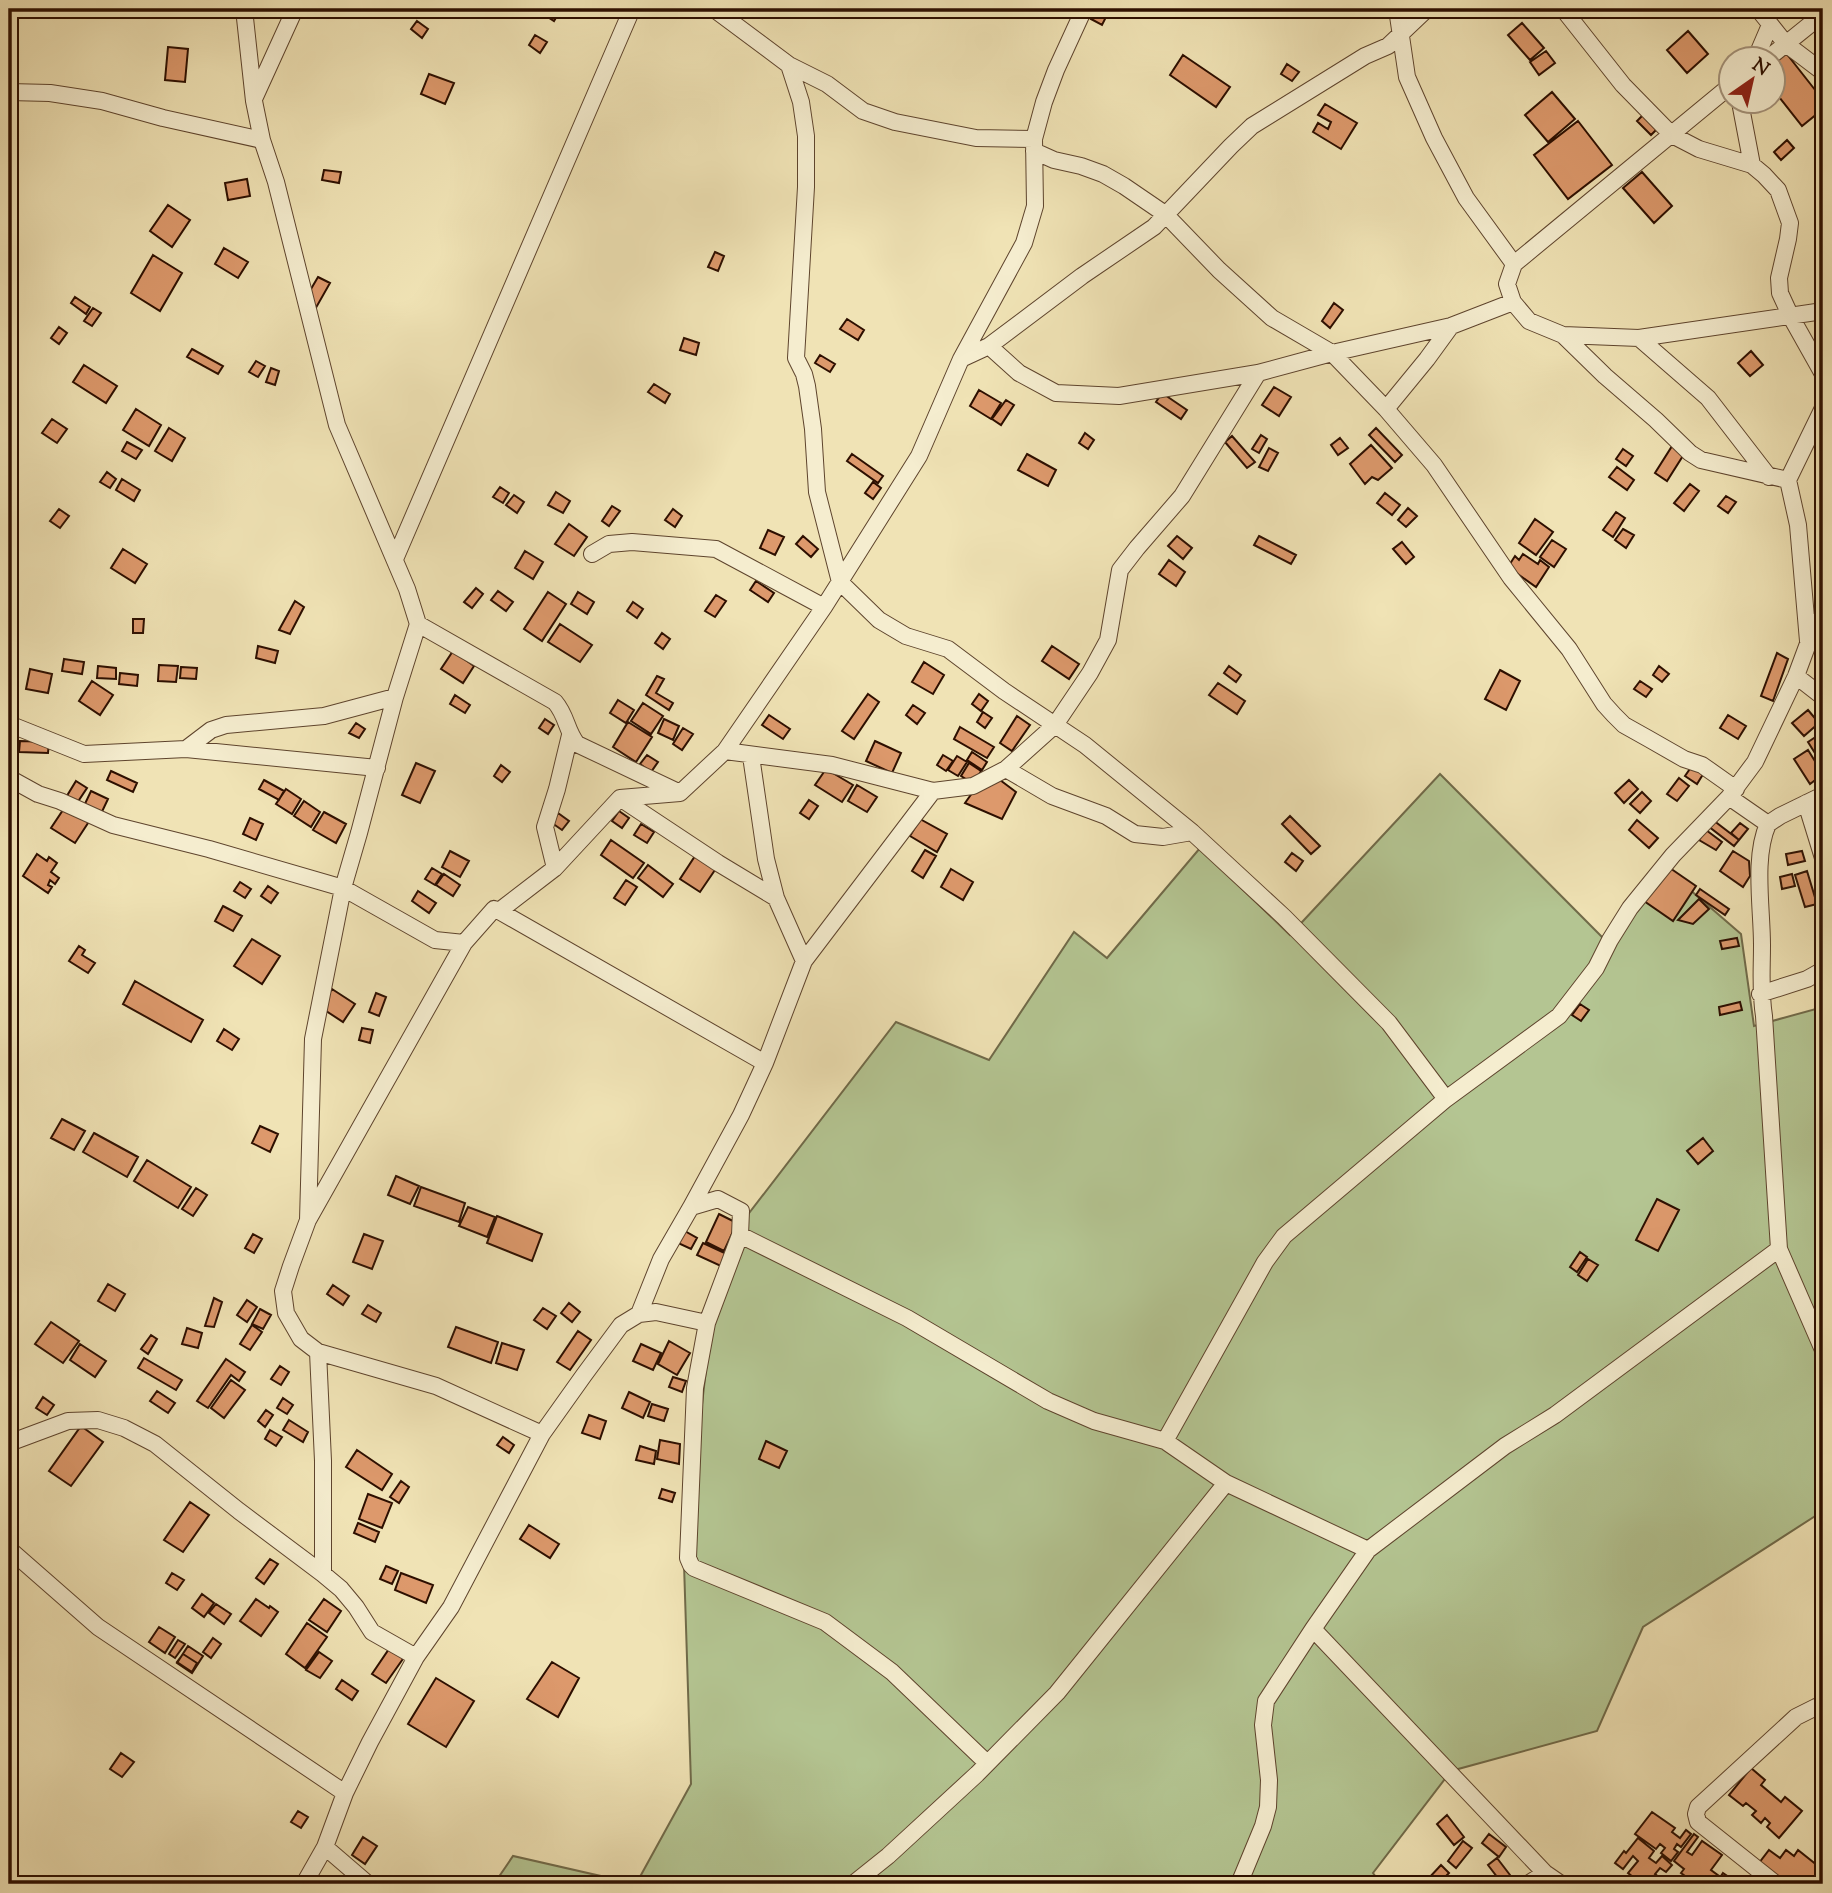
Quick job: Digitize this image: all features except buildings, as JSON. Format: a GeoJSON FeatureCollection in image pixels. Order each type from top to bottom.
{"type":"FeatureCollection","features":[{"type":"Feature","properties":{"kind":"street"},"geometry":{"type":"LineString","coordinates":[[244,9],[254,101],[262,140],[276,181],[337,425],[395,559],[418,624],[395,697],[343,888],[313,1039],[308,1220]]}},
{"type":"Feature","properties":{"kind":"street"},"geometry":{"type":"LineString","coordinates":[[254,101],[295,9]]}},
{"type":"Feature","properties":{"kind":"street"},"geometry":{"type":"LineString","coordinates":[[395,559],[632,9]]}},
{"type":"Feature","properties":{"kind":"street"},"geometry":{"type":"LineString","coordinates":[[499,911],[555,868],[620,797],[680,793],[725,751],[824,607],[919,456],[961,359],[1024,243],[1035,206],[1034,145],[1044,103],[1084,9]]}},
{"type":"Feature","properties":{"kind":"street"},"geometry":{"type":"LineString","coordinates":[[1397,9],[1407,77],[1434,138],[1465,198],[1514,264]]}},
{"type":"Feature","properties":{"kind":"street"},"geometry":{"type":"LineString","coordinates":[[961,359],[989,346],[1082,276],[1154,227],[1252,126],[1365,56],[1388,46],[1424,9]]}},
{"type":"Feature","properties":{"kind":"street"},"geometry":{"type":"LineString","coordinates":[[1563,9],[1623,85],[1672,135],[1699,149],[1752,165],[1778,190],[1790,223],[1779,278],[1780,293],[1823,374]]}},
{"type":"Feature","properties":{"kind":"street"},"geometry":{"type":"LineString","coordinates":[[1759,9],[1786,44],[1823,72]]}},
{"type":"Feature","properties":{"kind":"street"},"geometry":{"type":"LineString","coordinates":[[722,12],[789,65],[827,84],[863,111],[895,122],[975,138],[1034,145],[1054,160],[1103,174],[1165,214],[1272,318],[1332,353],[1386,409],[1434,465],[1511,578],[1569,649],[1614,715],[1649,739],[1685,759],[1702,765],[1768,824]]}},
{"type":"Feature","properties":{"kind":"street"},"geometry":{"type":"LineString","coordinates":[[1784,46],[1823,14]]}},
{"type":"Feature","properties":{"kind":"street"},"geometry":{"type":"LineString","coordinates":[[1761,46],[1770,25]]}},
{"type":"Feature","properties":{"kind":"street"},"geometry":{"type":"LineString","coordinates":[[789,65],[801,102],[806,136],[806,187],[796,358],[807,386],[817,492],[840,582],[878,620],[906,636],[948,649],[1086,745],[1192,832],[1284,917],[1388,1023],[1446,1099]]}},
{"type":"Feature","properties":{"kind":"street"},"geometry":{"type":"LineString","coordinates":[[9,92],[50,93],[102,101],[262,140]]}},
{"type":"Feature","properties":{"kind":"street"},"geometry":{"type":"LineString","coordinates":[[1716,98],[1514,264],[1507,284],[1513,302],[1529,321],[1563,335],[1639,338],[1823,311]]}},
{"type":"Feature","properties":{"kind":"street"},"geometry":{"type":"LineString","coordinates":[[1743,116],[1752,165]]}},
{"type":"Feature","properties":{"kind":"street"},"geometry":{"type":"LineString","coordinates":[[989,346],[1019,373],[1056,393],[1119,396],[1258,373],[1451,326],[1513,302]]}},
{"type":"Feature","properties":{"kind":"street"},"geometry":{"type":"LineString","coordinates":[[1386,409],[1451,326]]}},
{"type":"Feature","properties":{"kind":"street"},"geometry":{"type":"LineString","coordinates":[[1563,335],[1690,453],[1701,460],[1788,480]]}},
{"type":"Feature","properties":{"kind":"street"},"geometry":{"type":"LineString","coordinates":[[1639,338],[1708,398],[1769,477]]}},
{"type":"Feature","properties":{"kind":"street"},"geometry":{"type":"LineString","coordinates":[[725,751],[832,765],[933,791],[973,786],[1006,769],[1055,725],[1090,673],[1108,640],[1120,570],[1182,496],[1258,373]]}},
{"type":"Feature","properties":{"kind":"street"},"geometry":{"type":"LineString","coordinates":[[1808,641],[1798,525],[1788,480],[1823,408]]}},
{"type":"Feature","properties":{"kind":"street"},"geometry":{"type":"LineString","coordinates":[[592,554],[609,544],[632,542],[716,549],[824,607]]}},
{"type":"Feature","properties":{"kind":"street"},"geometry":{"type":"LineString","coordinates":[[1165,1441],[1272,1249],[1284,1236],[1446,1099],[1559,1016],[1596,968],[1630,908],[1674,855],[1732,793],[1755,762],[1797,676],[1808,641],[1823,614]]}},
{"type":"Feature","properties":{"kind":"street"},"geometry":{"type":"LineString","coordinates":[[418,624],[555,702],[564,713],[570,735],[577,744],[680,793]]}},
{"type":"Feature","properties":{"kind":"street"},"geometry":{"type":"LineString","coordinates":[[1797,676],[1823,697]]}},
{"type":"Feature","properties":{"kind":"street"},"geometry":{"type":"LineString","coordinates":[[186,749],[211,730],[226,725],[324,716],[395,697]]}},
{"type":"Feature","properties":{"kind":"street"},"geometry":{"type":"LineString","coordinates":[[9,724],[84,754],[186,749],[377,768]]}},
{"type":"Feature","properties":{"kind":"street"},"geometry":{"type":"LineString","coordinates":[[555,868],[545,827],[570,735]]}},
{"type":"Feature","properties":{"kind":"street"},"geometry":{"type":"LineString","coordinates":[[751,756],[766,859],[776,898],[804,961]]}},
{"type":"Feature","properties":{"kind":"street"},"geometry":{"type":"LineString","coordinates":[[1006,769],[1052,796],[1107,816],[1135,834],[1163,837],[1192,832]]}},
{"type":"Feature","properties":{"kind":"street"},"geometry":{"type":"LineString","coordinates":[[9,778],[38,794],[113,825],[209,849],[343,888],[435,940],[464,943]]}},
{"type":"Feature","properties":{"kind":"street"},"geometry":{"type":"LineString","coordinates":[[639,1314],[661,1259],[741,1115],[765,1063],[804,961],[933,791]]}},
{"type":"Feature","properties":{"kind":"street"},"geometry":{"type":"LineString","coordinates":[[1823,795],[1768,824],[1763,836],[1759,888],[1762,944],[1760,994],[1764,1016],[1779,1249],[1823,1350]]}},
{"type":"Feature","properties":{"kind":"street"},"geometry":{"type":"LineString","coordinates":[[620,797],[718,863],[776,898]]}},
{"type":"Feature","properties":{"kind":"street"},"geometry":{"type":"LineString","coordinates":[[1806,803],[1823,858]]}},
{"type":"Feature","properties":{"kind":"street"},"geometry":{"type":"LineString","coordinates":[[542,1434],[436,1386],[318,1352],[301,1339],[286,1313],[283,1291],[308,1220],[464,943],[494,909],[765,1063]]}},
{"type":"Feature","properties":{"kind":"street"},"geometry":{"type":"LineString","coordinates":[[1760,994],[1807,979],[1823,970]]}},
{"type":"Feature","properties":{"kind":"street"},"geometry":{"type":"LineString","coordinates":[[691,1207],[718,1199],[741,1212],[740,1235],[707,1323],[695,1388],[688,1558],[691,1565],[825,1622],[892,1671],[988,1763]]}},
{"type":"Feature","properties":{"kind":"street"},"geometry":{"type":"LineString","coordinates":[[740,1235],[907,1318],[1048,1401],[1094,1420],[1165,1441],[1226,1483],[1368,1550]]}},
{"type":"Feature","properties":{"kind":"street"},"geometry":{"type":"LineString","coordinates":[[1239,1884],[1268,1807],[1269,1780],[1263,1725],[1266,1702],[1368,1550],[1505,1446],[1555,1415],[1779,1249]]}},
{"type":"Feature","properties":{"kind":"street"},"geometry":{"type":"LineString","coordinates":[[304,1884],[325,1847],[345,1793],[370,1742],[416,1657],[451,1607],[542,1434],[621,1325],[639,1314],[656,1312],[707,1323]]}},
{"type":"Feature","properties":{"kind":"street"},"geometry":{"type":"LineString","coordinates":[[318,1352],[323,1461],[323,1574]]}},
{"type":"Feature","properties":{"kind":"street"},"geometry":{"type":"LineString","coordinates":[[9,1443],[68,1421],[98,1420],[124,1428],[155,1444],[341,1589],[372,1632],[416,1657]]}},
{"type":"Feature","properties":{"kind":"street"},"geometry":{"type":"LineString","coordinates":[[853,1884],[888,1856],[988,1763],[1057,1693],[1226,1483]]}},
{"type":"Feature","properties":{"kind":"street"},"geometry":{"type":"LineString","coordinates":[[9,1549],[98,1627],[345,1793]]}},
{"type":"Feature","properties":{"kind":"street"},"geometry":{"type":"LineString","coordinates":[[1313,1629],[1545,1873],[1561,1884]]}},
{"type":"Feature","properties":{"kind":"street"},"geometry":{"type":"LineString","coordinates":[[1776,1884],[1698,1822],[1696,1814],[1698,1807],[1796,1717],[1823,1705]]}},
{"type":"Feature","properties":{"kind":"street"},"geometry":{"type":"LineString","coordinates":[[325,1847],[361,1881]]}},
{"type":"Feature","properties":{"kind":"street"},"geometry":{"type":"LineString","coordinates":[[1528,1884],[1545,1873]]}},
{"type":"Feature","properties":{"kind":"green space"},"geometry":{"type":"Polygon","coordinates":[[[1440,774],[1605,940],[1667,870],[1741,934],[1754,1026],[1823,1007],[1823,1511],[1643,1627],[1597,1731],[1451,1771],[1373,1873],[1381,1884],[636,1884],[691,1784],[684,1564],[712,1316],[743,1221],[896,1022],[989,1060],[1074,932],[1107,958],[1200,848],[1290,935],[1440,774]]]}},
{"type":"Feature","properties":{"kind":"green space"},"geometry":{"type":"Polygon","coordinates":[[[513,1856],[636,1884],[494,1884],[513,1856]]]}}]}
